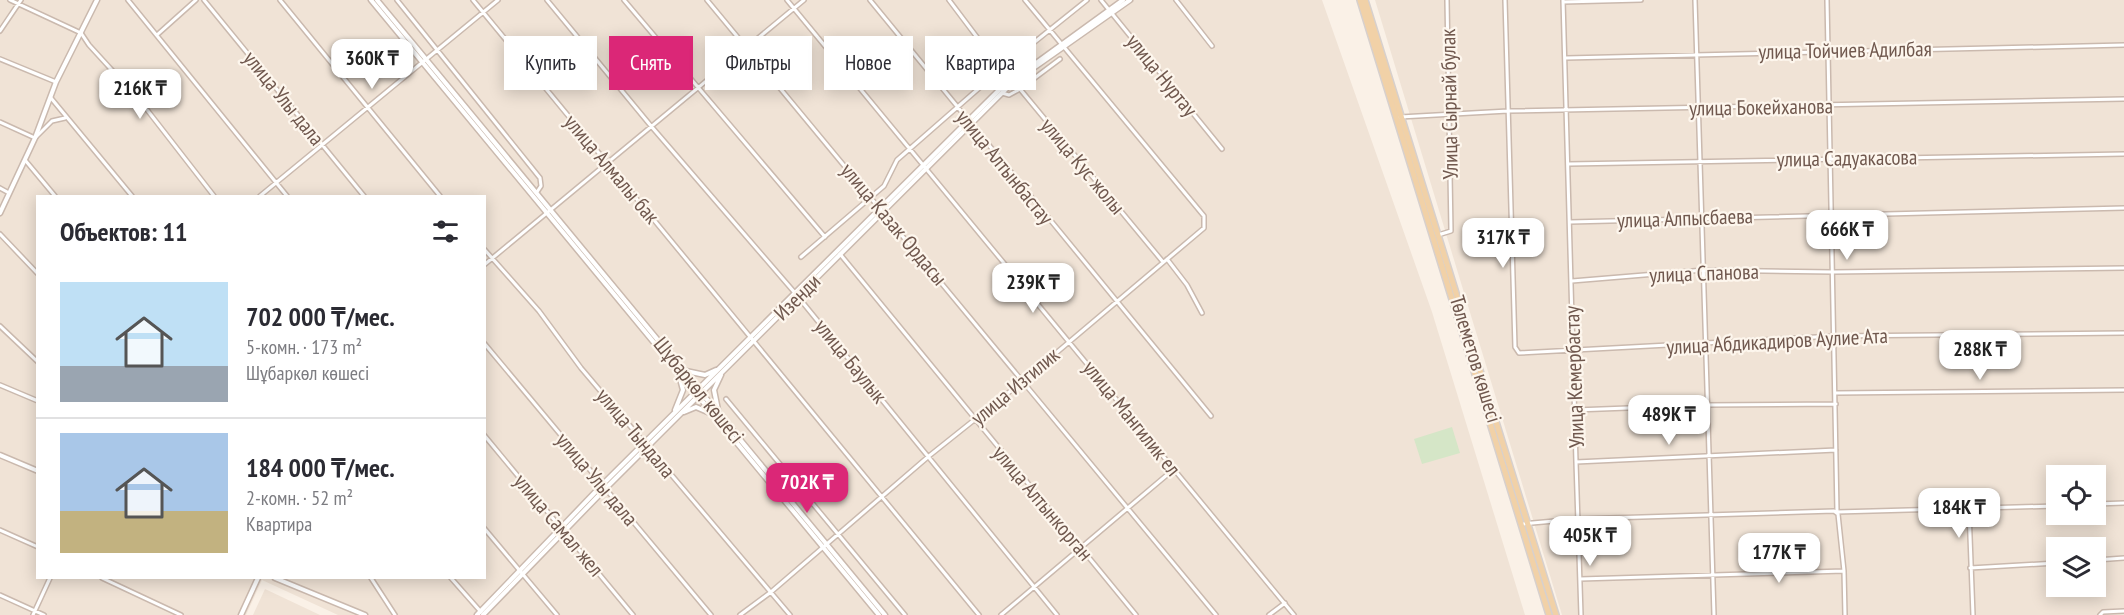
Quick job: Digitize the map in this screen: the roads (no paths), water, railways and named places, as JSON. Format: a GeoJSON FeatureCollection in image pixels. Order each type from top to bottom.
{"type":"FeatureCollection","features":[{"type":"Feature","properties":{"kind":"main road","name":"Төлеметов көшесі"},"geometry":{"type":"LineString","coordinates":[[1360,0],[1438,235],[1549,615]]}},
{"type":"Feature","properties":{"kind":"main road","name":"Төлеметов көшесі"},"geometry":{"type":"LineString","coordinates":[[1365,0],[1524,523],[1556,615]]}},
{"type":"Feature","properties":{"kind":"street"},"geometry":{"type":"LineString","coordinates":[[10,0],[20,2],[81,33],[104,63],[141,102],[213,195]]}},
{"type":"Feature","properties":{"kind":"street"},"geometry":{"type":"LineString","coordinates":[[0,213],[35,138],[56,82],[97,0]]}},
{"type":"Feature","properties":{"kind":"street"},"geometry":{"type":"LineString","coordinates":[[128,0],[158,34],[286,195]]}},
{"type":"Feature","properties":{"kind":"street"},"geometry":{"type":"LineString","coordinates":[[158,34],[196,0]]}},
{"type":"Feature","properties":{"kind":"street","name":"улица Улы дала"},"geometry":{"type":"LineString","coordinates":[[204,0],[363,195]]}},
{"type":"Feature","properties":{"kind":"street"},"geometry":{"type":"LineString","coordinates":[[280,0],[439,195]]}},
{"type":"Feature","properties":{"kind":"street","name":"Шұбаркөл көшесі"},"geometry":{"type":"LineString","coordinates":[[371,0],[537,192],[548,210]]}},
{"type":"Feature","properties":{"kind":"street","name":"Шұбаркөл көшесі"},"geometry":{"type":"LineString","coordinates":[[377,0],[879,615]]}},
{"type":"Feature","properties":{"kind":"street","name":"Шұбаркөл көшесі"},"geometry":{"type":"LineString","coordinates":[[397,0],[542,182],[537,192]]}},
{"type":"Feature","properties":{"kind":"street","name":"улица Алмалы бак"},"geometry":{"type":"LineString","coordinates":[[473,0],[979,615]]}},
{"type":"Feature","properties":{"kind":"street"},"geometry":{"type":"LineString","coordinates":[[261,195],[498,0]]}},
{"type":"Feature","properties":{"kind":"street","name":"улица Баулык"},"geometry":{"type":"LineString","coordinates":[[548,0],[651,126],[797,295],[1057,615]]}},
{"type":"Feature","properties":{"kind":"street"},"geometry":{"type":"LineString","coordinates":[[624,0],[696,88],[825,237]]}},
{"type":"Feature","properties":{"kind":"street","name":"улица Казак Ордасы"},"geometry":{"type":"LineString","coordinates":[[707,0],[738,36]]}},
{"type":"Feature","properties":{"kind":"street","name":"улица Мангилик ел"},"geometry":{"type":"LineString","coordinates":[[787,0],[1294,615]]}},
{"type":"Feature","properties":{"kind":"street"},"geometry":{"type":"LineString","coordinates":[[760,36],[804,0]]}},
{"type":"Feature","properties":{"kind":"street","name":"улица Алтынбастау"},"geometry":{"type":"LineString","coordinates":[[870,0],[1116,303],[1211,416]]}},
{"type":"Feature","properties":{"kind":"street"},"geometry":{"type":"LineString","coordinates":[[949,0],[976,36]]}},
{"type":"Feature","properties":{"kind":"street","name":"улица Изгилик"},"geometry":{"type":"LineString","coordinates":[[740,615],[1204,228],[1204,216],[1025,0]]}},
{"type":"Feature","properties":{"kind":"street"},"geometry":{"type":"LineString","coordinates":[[1036,40],[1087,0]]}},
{"type":"Feature","properties":{"kind":"street","name":"улица Нуртау"},"geometry":{"type":"LineString","coordinates":[[1101,0],[1222,149]]}},
{"type":"Feature","properties":{"kind":"street","name":"Изенди"},"geometry":{"type":"LineString","coordinates":[[481,614],[603,487],[1000,91],[1123,0]]}},
{"type":"Feature","properties":{"kind":"street","name":"Изенди"},"geometry":{"type":"LineString","coordinates":[[1110,11],[1130,0]]}},
{"type":"Feature","properties":{"kind":"street"},"geometry":{"type":"LineString","coordinates":[[1176,0],[1212,46]]}},
{"type":"Feature","properties":{"kind":"street","name":"Улица Сырнай булак"},"geometry":{"type":"LineString","coordinates":[[1438,235],[1451,231],[1447,0]]}},
{"type":"Feature","properties":{"kind":"street"},"geometry":{"type":"LineString","coordinates":[[1505,0],[1508,111]]}},
{"type":"Feature","properties":{"kind":"street"},"geometry":{"type":"LineString","coordinates":[[1563,1],[1641,0]]}},
{"type":"Feature","properties":{"kind":"street"},"geometry":{"type":"LineString","coordinates":[[1695,0],[1714,615]]}},
{"type":"Feature","properties":{"kind":"street"},"geometry":{"type":"LineString","coordinates":[[1827,0],[1832,159],[1837,512],[1844,571],[1845,615]]}},
{"type":"Feature","properties":{"kind":"street","name":"Улица Кемербастау"},"geometry":{"type":"LineString","coordinates":[[1563,1],[1581,615]]}},
{"type":"Feature","properties":{"kind":"street"},"geometry":{"type":"LineString","coordinates":[[0,31],[20,2]]}},
{"type":"Feature","properties":{"kind":"street","name":"улица Тойчиев Адилбая"},"geometry":{"type":"LineString","coordinates":[[1566,58],[1697,53],[2124,45]]}},
{"type":"Feature","properties":{"kind":"street"},"geometry":{"type":"LineString","coordinates":[[0,59],[56,82]]}},
{"type":"Feature","properties":{"kind":"street"},"geometry":{"type":"LineString","coordinates":[[1036,76],[1060,59]]}},
{"type":"Feature","properties":{"kind":"street"},"geometry":{"type":"LineString","coordinates":[[486,263],[705,81]]}},
{"type":"Feature","properties":{"kind":"street","name":"улица Казак Ордасы"},"geometry":{"type":"LineString","coordinates":[[783,90],[1127,510],[1216,615]]}},
{"type":"Feature","properties":{"kind":"street"},"geometry":{"type":"LineString","coordinates":[[801,257],[888,181],[897,159],[976,90]]}},
{"type":"Feature","properties":{"kind":"street"},"geometry":{"type":"LineString","coordinates":[[1000,91],[1009,95],[1017,90]]}},
{"type":"Feature","properties":{"kind":"street","name":"улица Кус жолы"},"geometry":{"type":"LineString","coordinates":[[1022,90],[1187,285],[1202,313]]}},
{"type":"Feature","properties":{"kind":"street"},"geometry":{"type":"LineString","coordinates":[[50,97],[65,118],[131,195]]}},
{"type":"Feature","properties":{"kind":"street","name":"улица Бокейханова"},"geometry":{"type":"LineString","coordinates":[[1400,117],[1508,111],[2124,99]]}},
{"type":"Feature","properties":{"kind":"street","name":"улица Абдикадиров Аулие Ата"},"geometry":{"type":"LineString","coordinates":[[1508,111],[1515,347],[1519,353],[1706,345],[1835,336],[2124,333]]}},
{"type":"Feature","properties":{"kind":"street"},"geometry":{"type":"LineString","coordinates":[[35,138],[52,121],[65,118]]}},
{"type":"Feature","properties":{"kind":"street"},"geometry":{"type":"LineString","coordinates":[[0,122],[35,138]]}},
{"type":"Feature","properties":{"kind":"street","name":"улица Садуакасова"},"geometry":{"type":"LineString","coordinates":[[1569,164],[2124,154]]}},
{"type":"Feature","properties":{"kind":"street"},"geometry":{"type":"LineString","coordinates":[[25,160],[54,195]]}},
{"type":"Feature","properties":{"kind":"street"},"geometry":{"type":"LineString","coordinates":[[0,188],[10,193]]}},
{"type":"Feature","properties":{"kind":"street","name":"улица Алпысбаева"},"geometry":{"type":"LineString","coordinates":[[1570,222],[2124,208]]}},
{"type":"Feature","properties":{"kind":"street"},"geometry":{"type":"LineString","coordinates":[[0,234],[36,272]]}},
{"type":"Feature","properties":{"kind":"street","name":"улица Тындала"},"geometry":{"type":"LineString","coordinates":[[486,251],[539,311],[581,368],[790,615]]}},
{"type":"Feature","properties":{"kind":"street","name":"улица Алтынкорган"},"geometry":{"type":"LineString","coordinates":[[839,253],[1136,615]]}},
{"type":"Feature","properties":{"kind":"street","name":"улица Спанова"},"geometry":{"type":"LineString","coordinates":[[1572,281],[1704,270],[1833,272],[2124,268]]}},
{"type":"Feature","properties":{"kind":"street"},"geometry":{"type":"LineString","coordinates":[[0,326],[36,360]]}},
{"type":"Feature","properties":{"kind":"street","name":"улица Улы дала"},"geometry":{"type":"LineString","coordinates":[[486,345],[711,615]]}},
{"type":"Feature","properties":{"kind":"street"},"geometry":{"type":"LineString","coordinates":[[678,367],[697,375],[721,370]]}},
{"type":"Feature","properties":{"kind":"street"},"geometry":{"type":"LineString","coordinates":[[674,417],[683,390],[678,367]]}},
{"type":"Feature","properties":{"kind":"street"},"geometry":{"type":"LineString","coordinates":[[719,417],[714,400],[714,390],[721,370]]}},
{"type":"Feature","properties":{"kind":"street"},"geometry":{"type":"LineString","coordinates":[[0,385],[36,400]]}},
{"type":"Feature","properties":{"kind":"street"},"geometry":{"type":"LineString","coordinates":[[1836,393],[2124,390]]}},
{"type":"Feature","properties":{"kind":"street"},"geometry":{"type":"LineString","coordinates":[[726,399],[905,615]]}},
{"type":"Feature","properties":{"kind":"street"},"geometry":{"type":"LineString","coordinates":[[1575,410],[1707,405],[1836,404]]}},
{"type":"Feature","properties":{"kind":"street"},"geometry":{"type":"LineString","coordinates":[[674,417],[696,407],[719,417]]}},
{"type":"Feature","properties":{"kind":"street","name":"улица Самал жел"},"geometry":{"type":"LineString","coordinates":[[486,437],[633,615]]}},
{"type":"Feature","properties":{"kind":"street"},"geometry":{"type":"LineString","coordinates":[[1576,462],[1836,450]]}},
{"type":"Feature","properties":{"kind":"street"},"geometry":{"type":"LineString","coordinates":[[0,454],[36,470]]}},
{"type":"Feature","properties":{"kind":"street"},"geometry":{"type":"LineString","coordinates":[[1001,615],[1174,469]]}},
{"type":"Feature","properties":{"kind":"street"},"geometry":{"type":"LineString","coordinates":[[2106,503],[2124,502]]}},
{"type":"Feature","properties":{"kind":"street"},"geometry":{"type":"LineString","coordinates":[[1524,523],[1577,519],[2046,506]]}},
{"type":"Feature","properties":{"kind":"street"},"geometry":{"type":"LineString","coordinates":[[1969,510],[1973,615]]}},
{"type":"Feature","properties":{"kind":"street"},"geometry":{"type":"LineString","coordinates":[[0,530],[36,546]]}},
{"type":"Feature","properties":{"kind":"street"},"geometry":{"type":"LineString","coordinates":[[486,530],[557,615]]}},
{"type":"Feature","properties":{"kind":"street","name":"Шұбаркөл көшесі"},"geometry":{"type":"LineString","coordinates":[[824,545],[885,615]]}},
{"type":"Feature","properties":{"kind":"street"},"geometry":{"type":"LineString","coordinates":[[2106,559],[2124,558]]}},
{"type":"Feature","properties":{"kind":"street"},"geometry":{"type":"LineString","coordinates":[[1970,568],[2046,563]]}},
{"type":"Feature","properties":{"kind":"street"},"geometry":{"type":"LineString","coordinates":[[1580,579],[1844,571]]}},
{"type":"Feature","properties":{"kind":"street"},"geometry":{"type":"LineString","coordinates":[[33,615],[50,579]]}},
{"type":"Feature","properties":{"kind":"street"},"geometry":{"type":"LineString","coordinates":[[104,579],[181,615]]}},
{"type":"Feature","properties":{"kind":"street"},"geometry":{"type":"LineString","coordinates":[[241,615],[258,579]]}},
{"type":"Feature","properties":{"kind":"street"},"geometry":{"type":"LineString","coordinates":[[277,579],[365,615]]}},
{"type":"Feature","properties":{"kind":"street"},"geometry":{"type":"LineString","coordinates":[[372,579],[395,615]]}},
{"type":"Feature","properties":{"kind":"street"},"geometry":{"type":"LineString","coordinates":[[452,579],[481,614]]}},
{"type":"Feature","properties":{"kind":"street"},"geometry":{"type":"LineString","coordinates":[[0,595],[44,615]]}},
{"type":"Feature","properties":{"kind":"street"},"geometry":{"type":"LineString","coordinates":[[1269,615],[1285,603]]}},
{"type":"Feature","properties":{"kind":"street"},"geometry":{"type":"LineString","coordinates":[[2100,615],[2103,612],[2124,611]]}}]}
